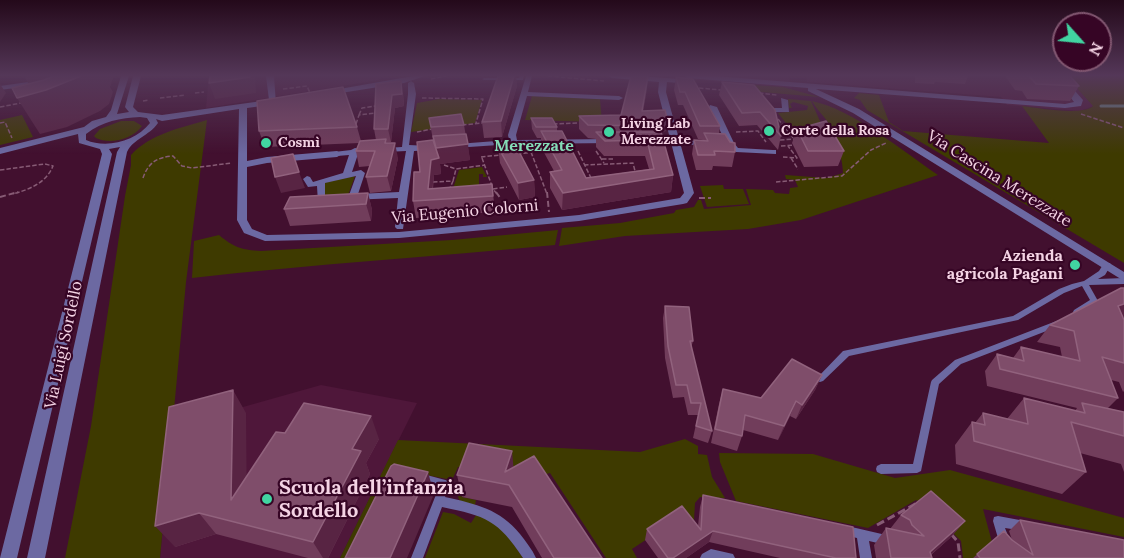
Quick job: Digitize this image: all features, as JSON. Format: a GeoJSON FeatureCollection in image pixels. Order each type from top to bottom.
{"type":"FeatureCollection","features":[{"type":"Feature","properties":{"kind":"street"},"geometry":{"type":"LineString","coordinates":[[110,118],[118,102]]}},
{"type":"Feature","properties":{"kind":"street"},"geometry":{"type":"LineString","coordinates":[[130,102],[129,107],[135,114]]}},
{"type":"Feature","properties":{"kind":"street"},"geometry":{"type":"LineString","coordinates":[[0,151],[84,130],[110,118],[135,114],[151,118],[273,102]]}},
{"type":"Feature","properties":{"kind":"street"},"geometry":{"type":"LineString","coordinates":[[410,150],[405,146],[411,102]]}},
{"type":"Feature","properties":{"kind":"street"},"geometry":{"type":"LineString","coordinates":[[513,142],[522,102]]}},
{"type":"Feature","properties":{"kind":"street","name":"Via Eugenio Colorni"},"geometry":{"type":"LineString","coordinates":[[243,107],[242,220],[252,234],[265,238],[282,239],[399,235],[579,218],[679,203],[686,200],[689,193],[666,102]]}},
{"type":"Feature","properties":{"kind":"street"},"geometry":{"type":"LineString","coordinates":[[772,110],[786,110],[784,102]]}},
{"type":"Feature","properties":{"kind":"street","name":"Via Cascina Merezzate"},"geometry":{"type":"LineString","coordinates":[[841,102],[1107,266],[1124,279]]}},
{"type":"Feature","properties":{"kind":"street"},"geometry":{"type":"LineString","coordinates":[[849,102],[856,111]]}},
{"type":"Feature","properties":{"kind":"street"},"geometry":{"type":"LineString","coordinates":[[1016,102],[1065,106],[1078,102]]}},
{"type":"Feature","properties":{"kind":"street"},"geometry":{"type":"LineString","coordinates":[[712,107],[730,144],[736,150],[776,149]]}},
{"type":"Feature","properties":{"kind":"street"},"geometry":{"type":"LineString","coordinates":[[0,151],[82,141],[104,146],[128,141],[147,132],[208,112]]}},
{"type":"Feature","properties":{"kind":"street"},"geometry":{"type":"LineString","coordinates":[[147,132],[154,123],[151,118]]}},
{"type":"Feature","properties":{"kind":"street"},"geometry":{"type":"LineString","coordinates":[[82,141],[80,136],[84,130]]}},
{"type":"Feature","properties":{"kind":"street","name":"Via Luigi Sordello"},"geometry":{"type":"LineString","coordinates":[[36,558],[122,152],[128,141]]}},
{"type":"Feature","properties":{"kind":"street"},"geometry":{"type":"LineString","coordinates":[[243,165],[267,160],[352,151],[410,150],[513,142],[614,141]]}},
{"type":"Feature","properties":{"kind":"street"},"geometry":{"type":"LineString","coordinates":[[646,142],[730,144]]}},
{"type":"Feature","properties":{"kind":"street","name":"Via Luigi Sordello"},"geometry":{"type":"LineString","coordinates":[[8,558],[107,154],[104,146]]}},
{"type":"Feature","properties":{"kind":"street"},"geometry":{"type":"LineString","coordinates":[[400,227],[402,195],[409,171],[410,150]]}},
{"type":"Feature","properties":{"kind":"street"},"geometry":{"type":"LineString","coordinates":[[347,175],[352,151]]}},
{"type":"Feature","properties":{"kind":"street"},"geometry":{"type":"LineString","coordinates":[[307,179],[311,185],[321,182],[347,175],[361,173],[351,201],[321,201],[321,182]]}},
{"type":"Feature","properties":{"kind":"street"},"geometry":{"type":"LineString","coordinates":[[352,198],[402,195]]}},
{"type":"Feature","properties":{"kind":"street"},"geometry":{"type":"LineString","coordinates":[[1107,266],[1124,271]]}},
{"type":"Feature","properties":{"kind":"lane"},"geometry":{"type":"LineString","coordinates":[[1084,284],[1102,273],[1107,266]]}},
{"type":"Feature","properties":{"kind":"lane"},"geometry":{"type":"LineString","coordinates":[[820,379],[846,353],[1015,318],[1031,312],[1067,289],[1084,284],[1124,279]]}},
{"type":"Feature","properties":{"kind":"lane"},"geometry":{"type":"LineString","coordinates":[[880,469],[917,468],[935,382],[958,362],[1060,322],[1094,301],[1084,284]]}},
{"type":"Feature","properties":{"kind":"lane"},"geometry":{"type":"LineString","coordinates":[[416,478],[445,484],[417,558]]}},
{"type":"Feature","properties":{"kind":"lane"},"geometry":{"type":"LineString","coordinates":[[439,501],[495,516],[515,534],[530,558]]}},
{"type":"Feature","properties":{"kind":"lane"},"geometry":{"type":"LineString","coordinates":[[1005,545],[998,521],[1032,528]]}},
{"type":"Feature","properties":{"kind":"lane"},"geometry":{"type":"LineString","coordinates":[[829,527],[891,541]]}},
{"type":"Feature","properties":{"kind":"lane"},"geometry":{"type":"LineString","coordinates":[[865,534],[866,558]]}},
{"type":"Feature","properties":{"kind":"lane"},"geometry":{"type":"LineString","coordinates":[[706,558],[711,555],[729,558]]}},
{"type":"Feature","properties":{"kind":"path"},"geometry":{"type":"LineString","coordinates":[[0,108],[22,102]]}},
{"type":"Feature","properties":{"kind":"path"},"geometry":{"type":"LineString","coordinates":[[476,123],[482,102]]}},
{"type":"Feature","properties":{"kind":"path"},"geometry":{"type":"LineString","coordinates":[[352,151],[351,141],[362,108],[381,105]]}},
{"type":"Feature","properties":{"kind":"path"},"geometry":{"type":"LineString","coordinates":[[482,105],[489,105]]}},
{"type":"Feature","properties":{"kind":"path"},"geometry":{"type":"LineString","coordinates":[[772,110],[795,139],[796,145],[776,149]]}},
{"type":"Feature","properties":{"kind":"path"},"geometry":{"type":"LineString","coordinates":[[1076,112],[1124,128]]}},
{"type":"Feature","properties":{"kind":"path"},"geometry":{"type":"LineString","coordinates":[[359,115],[379,113]]}},
{"type":"Feature","properties":{"kind":"path"},"geometry":{"type":"LineString","coordinates":[[0,123],[5,122],[13,144]]}},
{"type":"Feature","properties":{"kind":"path"},"geometry":{"type":"LineString","coordinates":[[460,125],[486,123]]}},
{"type":"Feature","properties":{"kind":"path"},"geometry":{"type":"LineString","coordinates":[[547,124],[588,123]]}},
{"type":"Feature","properties":{"kind":"path"},"geometry":{"type":"LineString","coordinates":[[406,133],[440,128]]}},
{"type":"Feature","properties":{"kind":"path"},"geometry":{"type":"LineString","coordinates":[[765,141],[795,139]]}},
{"type":"Feature","properties":{"kind":"path"},"geometry":{"type":"LineString","coordinates":[[776,182],[842,176],[851,171],[867,151],[892,141]]}},
{"type":"Feature","properties":{"kind":"path"},"geometry":{"type":"LineString","coordinates":[[513,142],[532,152],[548,187],[551,214]]}},
{"type":"Feature","properties":{"kind":"path"},"geometry":{"type":"LineString","coordinates":[[576,142],[584,165],[597,185]]}},
{"type":"Feature","properties":{"kind":"path"},"geometry":{"type":"LineString","coordinates":[[476,145],[493,189],[501,199]]}},
{"type":"Feature","properties":{"kind":"path"},"geometry":{"type":"LineString","coordinates":[[596,150],[605,164]]}},
{"type":"Feature","properties":{"kind":"path"},"geometry":{"type":"LineString","coordinates":[[143,178],[147,166],[164,156],[173,156],[182,166],[207,167]]}},
{"type":"Feature","properties":{"kind":"path"},"geometry":{"type":"LineString","coordinates":[[791,158],[798,169]]}},
{"type":"Feature","properties":{"kind":"path"},"geometry":{"type":"LineString","coordinates":[[602,159],[614,159]]}},
{"type":"Feature","properties":{"kind":"path"},"geometry":{"type":"LineString","coordinates":[[632,159],[637,178]]}},
{"type":"Feature","properties":{"kind":"path"},"geometry":{"type":"LineString","coordinates":[[0,170],[45,164],[53,166],[52,173],[40,183],[19,193],[0,197]]}},
{"type":"Feature","properties":{"kind":"path"},"geometry":{"type":"LineString","coordinates":[[584,165],[633,164]]}},
{"type":"Feature","properties":{"kind":"path"},"geometry":{"type":"LineString","coordinates":[[444,165],[456,169],[485,165]]}},
{"type":"Feature","properties":{"kind":"path"},"geometry":{"type":"LineString","coordinates":[[447,194],[456,169]]}},
{"type":"Feature","properties":{"kind":"path"},"geometry":{"type":"LineString","coordinates":[[585,180],[591,178]]}},
{"type":"Feature","properties":{"kind":"path"},"geometry":{"type":"LineString","coordinates":[[429,183],[453,181]]}},
{"type":"Feature","properties":{"kind":"path"},"geometry":{"type":"LineString","coordinates":[[481,191],[507,187]]}},
{"type":"Feature","properties":{"kind":"path"},"geometry":{"type":"LineString","coordinates":[[697,198],[711,198]]}},
{"type":"Feature","properties":{"kind":"path"},"geometry":{"type":"LineString","coordinates":[[865,534],[916,502],[922,505]]}},
{"type":"Feature","properties":{"kind":"path"},"geometry":{"type":"LineString","coordinates":[[950,532],[958,542],[960,558]]}},
{"type":"Feature","properties":{"kind":"shaded area"},"geometry":{"type":"Polygon","coordinates":[[[207,102],[243,102],[206,108],[207,102]]]}},
{"type":"Feature","properties":{"kind":"shaded area"},"geometry":{"type":"Polygon","coordinates":[[[481,102],[475,123],[411,132],[417,103],[481,102]]]}},
{"type":"Feature","properties":{"kind":"shaded area"},"geometry":{"type":"Polygon","coordinates":[[[530,102],[600,102],[602,122],[525,120],[530,102]]]}},
{"type":"Feature","properties":{"kind":"shaded area"},"geometry":{"type":"Polygon","coordinates":[[[793,102],[811,102],[824,130],[796,136],[778,113],[807,110],[808,106],[793,102]]]}},
{"type":"Feature","properties":{"kind":"shaded area"},"geometry":{"type":"Polygon","coordinates":[[[813,102],[844,113],[938,175],[801,220],[748,229],[625,236],[559,246],[562,228],[620,223],[674,213],[676,210],[694,207],[698,200],[701,200],[704,209],[751,205],[746,189],[773,190],[775,193],[789,194],[790,188],[798,187],[795,180],[786,179],[785,175],[827,178],[843,173],[837,141],[828,122],[813,102]]]}},
{"type":"Feature","properties":{"kind":"shaded area"},"geometry":{"type":"Polygon","coordinates":[[[861,102],[882,102],[889,122],[903,131],[1049,143],[1022,106],[1070,111],[1088,109],[1093,106],[1089,102],[1124,102],[1124,263],[867,110],[861,102]]]}},
{"type":"Feature","properties":{"kind":"shaded area"},"geometry":{"type":"Polygon","coordinates":[[[1005,102],[1090,102],[1094,106],[1080,111],[1007,105],[1005,102]]]}},
{"type":"Feature","properties":{"kind":"shaded area"},"geometry":{"type":"Polygon","coordinates":[[[22,115],[33,137],[0,145],[0,120],[22,115]]]}},
{"type":"Feature","properties":{"kind":"shaded area"},"geometry":{"type":"Polygon","coordinates":[[[207,120],[186,282],[160,558],[65,558],[91,426],[131,155],[156,137],[207,120]]]}},
{"type":"Feature","properties":{"kind":"shaded area"},"geometry":{"type":"Polygon","coordinates":[[[121,121],[134,121],[142,126],[138,131],[121,140],[108,141],[94,136],[100,129],[121,121]]]}},
{"type":"Feature","properties":{"kind":"shaded area"},"geometry":{"type":"Polygon","coordinates":[[[482,167],[487,177],[479,174],[479,186],[451,195],[459,170],[482,167]]]}},
{"type":"Feature","properties":{"kind":"shaded area"},"geometry":{"type":"Polygon","coordinates":[[[355,176],[347,198],[325,200],[323,183],[355,176]]]}},
{"type":"Feature","properties":{"kind":"shaded area"},"geometry":{"type":"Polygon","coordinates":[[[723,185],[724,189],[743,189],[749,204],[707,207],[700,186],[723,185]]]}},
{"type":"Feature","properties":{"kind":"shaded area"},"geometry":{"type":"Polygon","coordinates":[[[558,230],[555,245],[192,278],[194,241],[219,235],[238,247],[261,251],[452,240],[558,230]]]}},
{"type":"Feature","properties":{"kind":"shaded area","name":"Scuola dell’infanzia Sordello"},"geometry":{"type":"Polygon","coordinates":[[[321,385],[417,403],[340,558],[160,558],[172,427],[321,385]]]}},
{"type":"Feature","properties":{"kind":"shaded area"},"geometry":{"type":"Polygon","coordinates":[[[685,439],[698,446],[698,454],[707,455],[712,477],[725,498],[700,497],[695,503],[694,520],[686,526],[679,518],[632,549],[637,558],[606,558],[550,473],[462,497],[476,500],[475,505],[460,501],[458,497],[469,470],[458,467],[452,480],[396,469],[353,558],[340,558],[398,440],[640,452],[685,439]]]}},
{"type":"Feature","properties":{"kind":"shaded area"},"geometry":{"type":"Polygon","coordinates":[[[719,453],[813,454],[895,478],[950,470],[1124,518],[1124,537],[983,509],[992,542],[974,558],[963,558],[961,541],[924,504],[916,500],[868,528],[736,501],[720,462],[719,453]]]}},
{"type":"Feature","properties":{"kind":"shaded area"},"geometry":{"type":"Polygon","coordinates":[[[443,512],[454,514],[471,523],[478,512],[502,527],[523,558],[425,558],[443,512]]]}},
{"type":"Feature","properties":{"kind":"building"},"geometry":{"type":"Polygon","coordinates":[[[257,102],[348,102],[357,127],[259,131],[257,102]]]}},
{"type":"Feature","properties":{"kind":"building"},"geometry":{"type":"Polygon","coordinates":[[[375,102],[391,102],[388,129],[374,129],[375,102]]]}},
{"type":"Feature","properties":{"kind":"building"},"geometry":{"type":"Polygon","coordinates":[[[489,102],[506,102],[501,121],[482,122],[489,102]]]}},
{"type":"Feature","properties":{"kind":"building"},"geometry":{"type":"Polygon","coordinates":[[[624,102],[644,102],[642,111],[665,110],[667,118],[656,120],[658,126],[588,125],[579,116],[621,115],[624,102]]]}},
{"type":"Feature","properties":{"kind":"building"},"geometry":{"type":"Polygon","coordinates":[[[689,102],[706,102],[720,126],[700,126],[689,102]]]}},
{"type":"Feature","properties":{"kind":"building"},"geometry":{"type":"Polygon","coordinates":[[[735,102],[768,102],[775,110],[781,136],[760,112],[742,113],[735,102]]]}},
{"type":"Feature","properties":{"kind":"building"},"geometry":{"type":"Polygon","coordinates":[[[461,114],[464,125],[431,127],[429,118],[461,114]]]}},
{"type":"Feature","properties":{"kind":"building"},"geometry":{"type":"Polygon","coordinates":[[[531,118],[552,118],[557,127],[536,127],[531,118]]]}},
{"type":"Feature","properties":{"kind":"building"},"geometry":{"type":"Polygon","coordinates":[[[826,121],[844,151],[808,151],[797,129],[826,121]]]}},
{"type":"Feature","properties":{"kind":"building"},"geometry":{"type":"Polygon","coordinates":[[[541,131],[562,131],[586,178],[654,169],[647,140],[605,141],[596,132],[661,132],[673,175],[563,193],[550,172],[562,170],[541,131]]]}},
{"type":"Feature","properties":{"kind":"building"},"geometry":{"type":"Polygon","coordinates":[[[704,133],[725,134],[730,142],[735,143],[735,152],[714,151],[715,155],[698,155],[694,140],[708,141],[704,133]]]}},
{"type":"Feature","properties":{"kind":"building"},"geometry":{"type":"Polygon","coordinates":[[[466,134],[468,144],[436,148],[433,136],[466,134]]]}},
{"type":"Feature","properties":{"kind":"building"},"geometry":{"type":"Polygon","coordinates":[[[386,139],[385,143],[395,143],[387,176],[366,177],[375,151],[356,151],[360,141],[386,139]]]}},
{"type":"Feature","properties":{"kind":"building"},"geometry":{"type":"Polygon","coordinates":[[[433,140],[439,158],[431,160],[428,189],[492,184],[493,196],[413,201],[414,172],[420,172],[417,142],[433,140]]]}},
{"type":"Feature","properties":{"kind":"building"},"geometry":{"type":"Polygon","coordinates":[[[515,144],[534,180],[518,183],[498,147],[515,144]]]}},
{"type":"Feature","properties":{"kind":"building"},"geometry":{"type":"Polygon","coordinates":[[[293,154],[299,172],[275,177],[271,158],[293,154]]]}},
{"type":"Feature","properties":{"kind":"building"},"geometry":{"type":"Polygon","coordinates":[[[368,193],[366,204],[284,209],[290,197],[368,193]]]}},
{"type":"Feature","properties":{"kind":"building"},"geometry":{"type":"Polygon","coordinates":[[[1124,288],[1124,304],[1118,306],[1124,320],[1124,363],[1102,357],[1118,398],[1000,369],[997,354],[1024,361],[1021,347],[1080,361],[1074,331],[1050,325],[1124,288]]]}},
{"type":"Feature","properties":{"kind":"building"},"geometry":{"type":"Polygon","coordinates":[[[665,306],[689,307],[693,341],[690,341],[712,431],[696,426],[701,403],[691,403],[687,385],[676,385],[668,346],[665,306]]]}},
{"type":"Feature","properties":{"kind":"building"},"geometry":{"type":"Polygon","coordinates":[[[792,359],[822,375],[802,405],[796,401],[784,426],[745,415],[742,436],[715,429],[723,389],[761,398],[792,359]]]}},
{"type":"Feature","properties":{"kind":"building"},"geometry":{"type":"Polygon","coordinates":[[[233,390],[231,500],[276,432],[285,433],[304,403],[371,416],[352,449],[361,451],[313,542],[199,513],[155,526],[169,407],[233,390]]]}},
{"type":"Feature","properties":{"kind":"building"},"geometry":{"type":"Polygon","coordinates":[[[1024,398],[1085,413],[1082,403],[1124,412],[1124,436],[1071,422],[1086,472],[974,441],[972,422],[985,425],[983,413],[1028,424],[1024,398]]]}},
{"type":"Feature","properties":{"kind":"building"},"geometry":{"type":"Polygon","coordinates":[[[469,443],[512,451],[505,472],[534,456],[602,558],[554,558],[509,485],[457,475],[469,443]]]}},
{"type":"Feature","properties":{"kind":"building"},"geometry":{"type":"Polygon","coordinates":[[[394,464],[428,472],[390,558],[345,558],[391,466],[394,464]]]}},
{"type":"Feature","properties":{"kind":"building"},"geometry":{"type":"Polygon","coordinates":[[[931,491],[965,521],[930,552],[932,558],[891,558],[886,528],[924,536],[910,520],[901,515],[931,491]]]}},
{"type":"Feature","properties":{"kind":"building"},"geometry":{"type":"Polygon","coordinates":[[[703,495],[853,527],[856,558],[836,558],[713,531],[673,558],[668,558],[647,529],[682,506],[701,530],[703,495]]]}},
{"type":"Feature","properties":{"kind":"building"},"geometry":{"type":"Polygon","coordinates":[[[1020,520],[1124,540],[1124,558],[980,558],[977,554],[1004,531],[1012,540],[1033,555],[1020,520]]]}},
{"type":"Feature","properties":{"kind":"waterway"},"geometry":{"type":"LineString","coordinates":[[1101,106],[1124,106]]}},
{"type":"Feature","properties":{"kind":"place","name":"Corte della Rosa"},"geometry":{"type":"Point","coordinates":[769,131]}},
{"type":"Feature","properties":{"kind":"place","name":"Living Lab Merezzate"},"geometry":{"type":"Point","coordinates":[609,132]}},
{"type":"Feature","properties":{"kind":"place","name":"Cosmì"},"geometry":{"type":"Point","coordinates":[266,143]}},
{"type":"Feature","properties":{"kind":"place","name":"Azienda agricola Pagani"},"geometry":{"type":"Point","coordinates":[1075,265]}},
{"type":"Feature","properties":{"kind":"place","name":"Scuola dell’infanzia Sordello"},"geometry":{"type":"Point","coordinates":[267,499]}},
{"type":"Feature","properties":{"kind":"district","name":"Merezzate"},"geometry":{"type":"Point","coordinates":[534,146]}}]}
